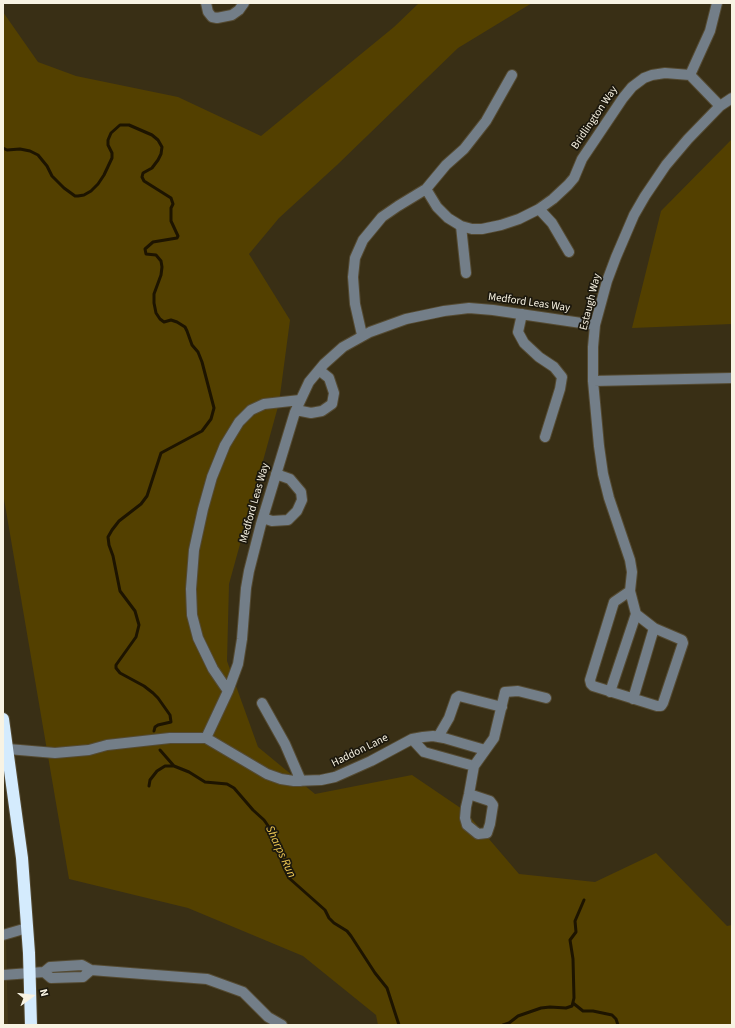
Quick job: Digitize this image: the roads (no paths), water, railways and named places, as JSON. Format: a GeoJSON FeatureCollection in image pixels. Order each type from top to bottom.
{"type":"FeatureCollection","features":[{"type":"Feature","properties":{"kind":"highway"},"geometry":{"type":"LineString","coordinates":[[3,719],[5,749],[22,858],[30,972],[30,1025]]}},
{"type":"Feature","properties":{"kind":"street"},"geometry":{"type":"LineString","coordinates":[[206,3],[208,12],[212,17],[217,18],[232,15],[239,10],[244,3]]}},
{"type":"Feature","properties":{"kind":"street"},"geometry":{"type":"LineString","coordinates":[[717,3],[710,31],[690,75],[720,106]]}},
{"type":"Feature","properties":{"kind":"street","name":"Bridlington Way"},"geometry":{"type":"LineString","coordinates":[[426,190],[437,207],[451,220],[472,230],[491,228],[519,219],[539,209],[561,192],[574,178],[582,159],[627,92],[638,82],[644,78],[658,74],[672,73],[690,75]]}},
{"type":"Feature","properties":{"kind":"street"},"geometry":{"type":"LineString","coordinates":[[362,335],[355,304],[353,286],[354,267],[359,249],[369,232],[382,218],[398,206],[426,190],[446,165],[464,149],[481,128],[500,98],[512,75]]}},
{"type":"Feature","properties":{"kind":"street","name":"Estaugh Way"},"geometry":{"type":"LineString","coordinates":[[630,591],[632,572],[626,546],[609,498],[603,474],[596,425],[593,381],[593,347],[596,325],[607,282],[616,257],[634,216],[645,196],[676,152],[704,121],[720,106],[732,98]]}},
{"type":"Feature","properties":{"kind":"street"},"geometry":{"type":"LineString","coordinates":[[539,209],[552,223],[569,252]]}},
{"type":"Feature","properties":{"kind":"street"},"geometry":{"type":"LineString","coordinates":[[461,226],[466,273]]}},
{"type":"Feature","properties":{"kind":"street","name":"Medford Leas Way"},"geometry":{"type":"LineString","coordinates":[[206,738],[228,691],[238,664],[248,577],[276,474],[298,405],[309,382],[319,370],[343,347],[362,335],[392,323],[444,311],[469,308],[493,310],[596,325]]}},
{"type":"Feature","properties":{"kind":"street"},"geometry":{"type":"LineString","coordinates":[[522,314],[518,332],[524,343],[539,357],[554,367],[562,377],[560,389],[545,437]]}},
{"type":"Feature","properties":{"kind":"street"},"geometry":{"type":"LineString","coordinates":[[228,691],[213,669],[198,638],[192,615],[191,589],[194,550],[212,477],[225,445],[239,422],[251,410],[264,404],[298,405],[311,413],[322,412],[332,404],[334,393],[329,378],[319,370]]}},
{"type":"Feature","properties":{"kind":"street"},"geometry":{"type":"LineString","coordinates":[[593,381],[732,378]]}},
{"type":"Feature","properties":{"kind":"street"},"geometry":{"type":"LineString","coordinates":[[263,518],[272,521],[288,520],[297,511],[302,500],[300,492],[290,479],[276,474]]}},
{"type":"Feature","properties":{"kind":"street"},"geometry":{"type":"LineString","coordinates":[[610,692],[636,614],[630,591],[614,602],[590,680],[593,686],[610,692],[633,699],[661,706],[683,643],[680,638],[654,628],[636,614]]}},
{"type":"Feature","properties":{"kind":"street"},"geometry":{"type":"LineString","coordinates":[[633,699],[654,628]]}},
{"type":"Feature","properties":{"kind":"street"},"geometry":{"type":"LineString","coordinates":[[469,794],[474,766],[494,738],[505,692],[518,691],[546,698]]}},
{"type":"Feature","properties":{"kind":"street"},"geometry":{"type":"LineString","coordinates":[[438,737],[449,718],[456,698],[459,696],[502,707]]}},
{"type":"Feature","properties":{"kind":"street"},"geometry":{"type":"LineString","coordinates":[[262,703],[284,744],[301,781]]}},
{"type":"Feature","properties":{"kind":"street","name":"Haddon Lane"},"geometry":{"type":"LineString","coordinates":[[206,738],[267,774],[281,779],[301,781],[321,780],[347,772],[412,739],[428,736],[438,737],[485,750]]}},
{"type":"Feature","properties":{"kind":"street"},"geometry":{"type":"LineString","coordinates":[[5,749],[54,753],[89,750],[107,745],[170,738],[206,738]]}},
{"type":"Feature","properties":{"kind":"street"},"geometry":{"type":"LineString","coordinates":[[412,739],[424,752],[474,766]]}},
{"type":"Feature","properties":{"kind":"street"},"geometry":{"type":"LineString","coordinates":[[3,934],[27,928]]}},
{"type":"Feature","properties":{"kind":"street"},"geometry":{"type":"LineString","coordinates":[[3,975],[44,972],[51,978],[83,977],[91,970],[207,979],[243,992],[268,1017],[282,1025]]}},
{"type":"Feature","properties":{"kind":"waterway","name":"Sharps Run"},"geometry":{"type":"LineString","coordinates":[[3,148],[7,150],[20,149],[30,151],[38,155],[47,166],[52,176],[64,188],[75,196],[78,196],[84,195],[91,191],[104,175],[112,158],[108,140],[111,133],[120,125],[129,125],[152,135],[158,140],[162,147],[158,160],[152,168],[143,173],[142,177],[144,181],[171,198],[173,204],[171,208],[171,221],[178,236],[177,238],[153,242],[145,249],[146,254],[156,255],[161,261],[161,275],[154,294],[154,303],[156,313],[160,319],[164,322],[171,320],[185,327],[192,345],[198,352],[202,362],[214,408],[211,419],[202,431],[161,453],[147,496],[141,504],[119,521],[108,537],[120,591],[135,611],[139,625],[136,637],[116,665],[116,668],[120,673],[144,686],[153,693],[170,715],[171,722],[158,725],[155,727],[154,731]]}},
{"type":"Feature","properties":{"kind":"waterway","name":"Sharps Run"},"geometry":{"type":"LineString","coordinates":[[160,750],[174,766],[189,772],[205,782],[227,784],[234,788],[264,820],[271,830],[289,878],[325,910],[329,918],[334,923],[347,931],[351,936],[375,973],[387,988],[399,1025]]}},
{"type":"Feature","properties":{"kind":"waterway"},"geometry":{"type":"LineString","coordinates":[[149,786],[150,780],[157,771],[165,766],[174,766]]}},
{"type":"Feature","properties":{"kind":"waterway"},"geometry":{"type":"LineString","coordinates":[[503,1025],[509,1023],[518,1016],[541,1008],[566,1008],[572,1006],[574,998],[573,959],[570,940],[576,932],[575,921],[584,900]]}},
{"type":"Feature","properties":{"kind":"waterway"},"geometry":{"type":"LineString","coordinates":[[573,1003],[583,1011],[593,1011],[612,1015],[616,1019],[618,1025]]}}]}
